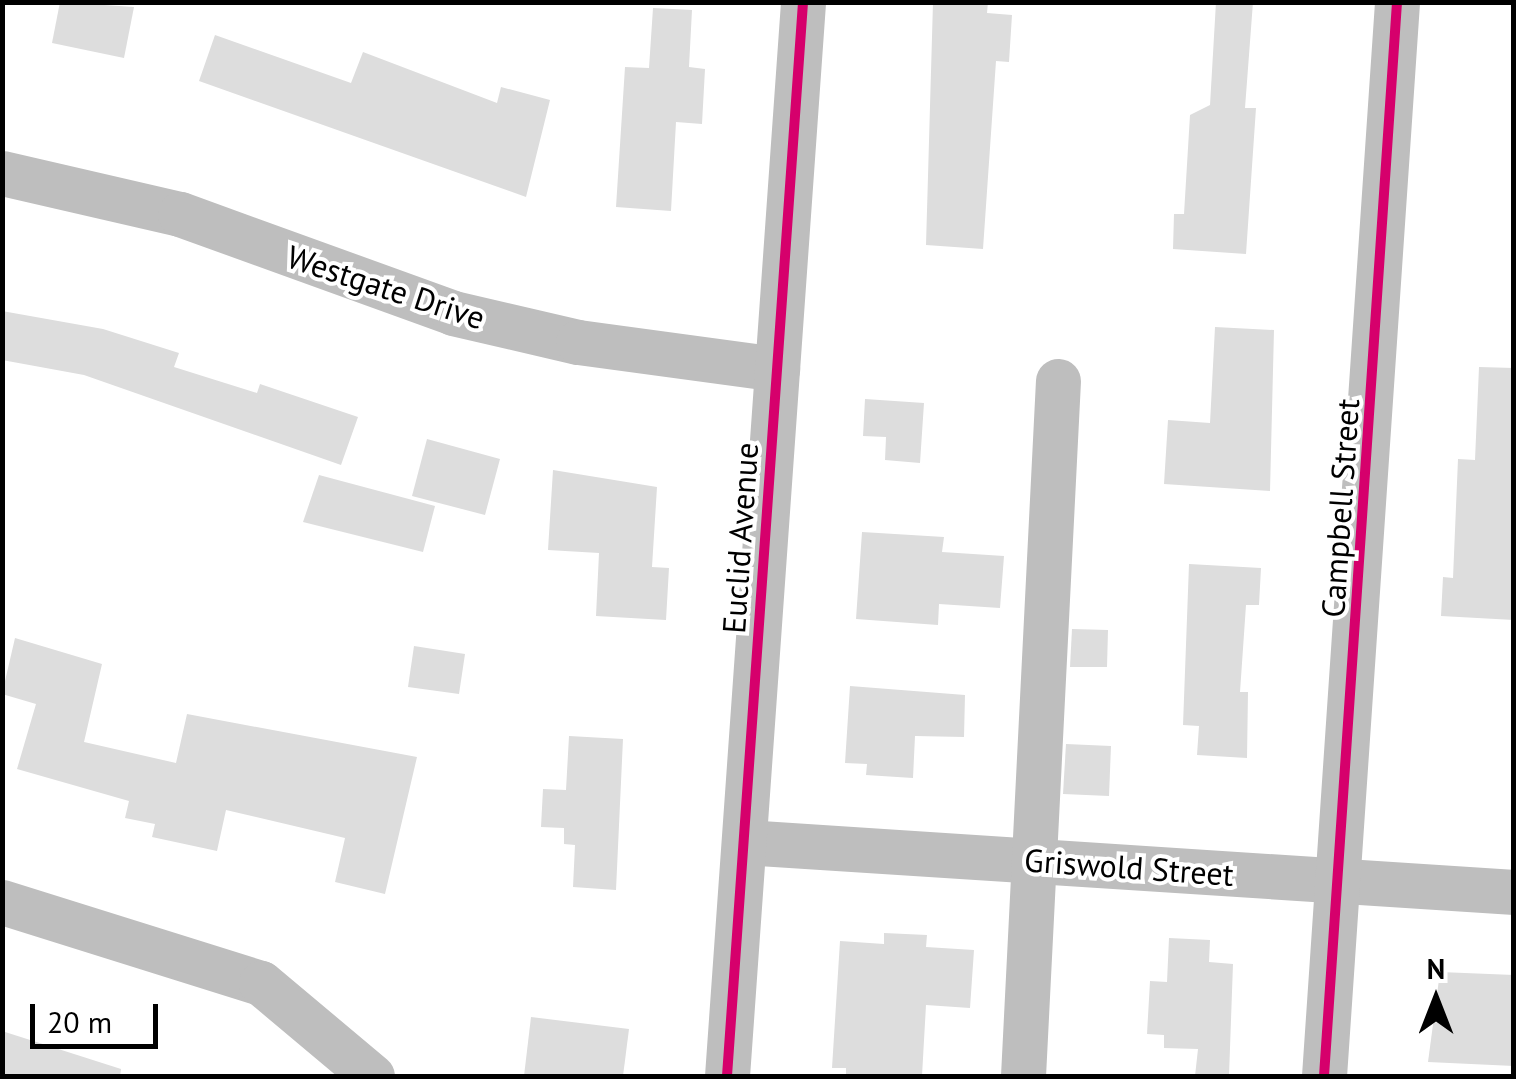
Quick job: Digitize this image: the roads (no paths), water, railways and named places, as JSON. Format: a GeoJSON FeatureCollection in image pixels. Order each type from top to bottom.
{"type":"FeatureCollection","features":[{"type":"Feature","properties":{"kind":"street","name":"Euclid Avenue"},"geometry":{"type":"LineString","coordinates":[[727,1076],[803,2]]}},
{"type":"Feature","properties":{"kind":"street","name":"Campbell Street"},"geometry":{"type":"LineString","coordinates":[[1324,1076],[1334,884],[1397,2]]}},
{"type":"Feature","properties":{"kind":"street","name":"Westgate Drive"},"geometry":{"type":"LineString","coordinates":[[2,173],[180,214],[453,313],[578,342],[777,369]]}},
{"type":"Feature","properties":{"kind":"street"},"geometry":{"type":"LineString","coordinates":[[1023,1076],[1058,381]]}},
{"type":"Feature","properties":{"kind":"street","name":"Griswold Street"},"geometry":{"type":"LineString","coordinates":[[744,842],[1036,859],[1334,884],[1514,892]]}},
{"type":"Feature","properties":{"kind":"street"},"geometry":{"type":"LineString","coordinates":[[2,902],[261,984],[372,1076]]}}]}
